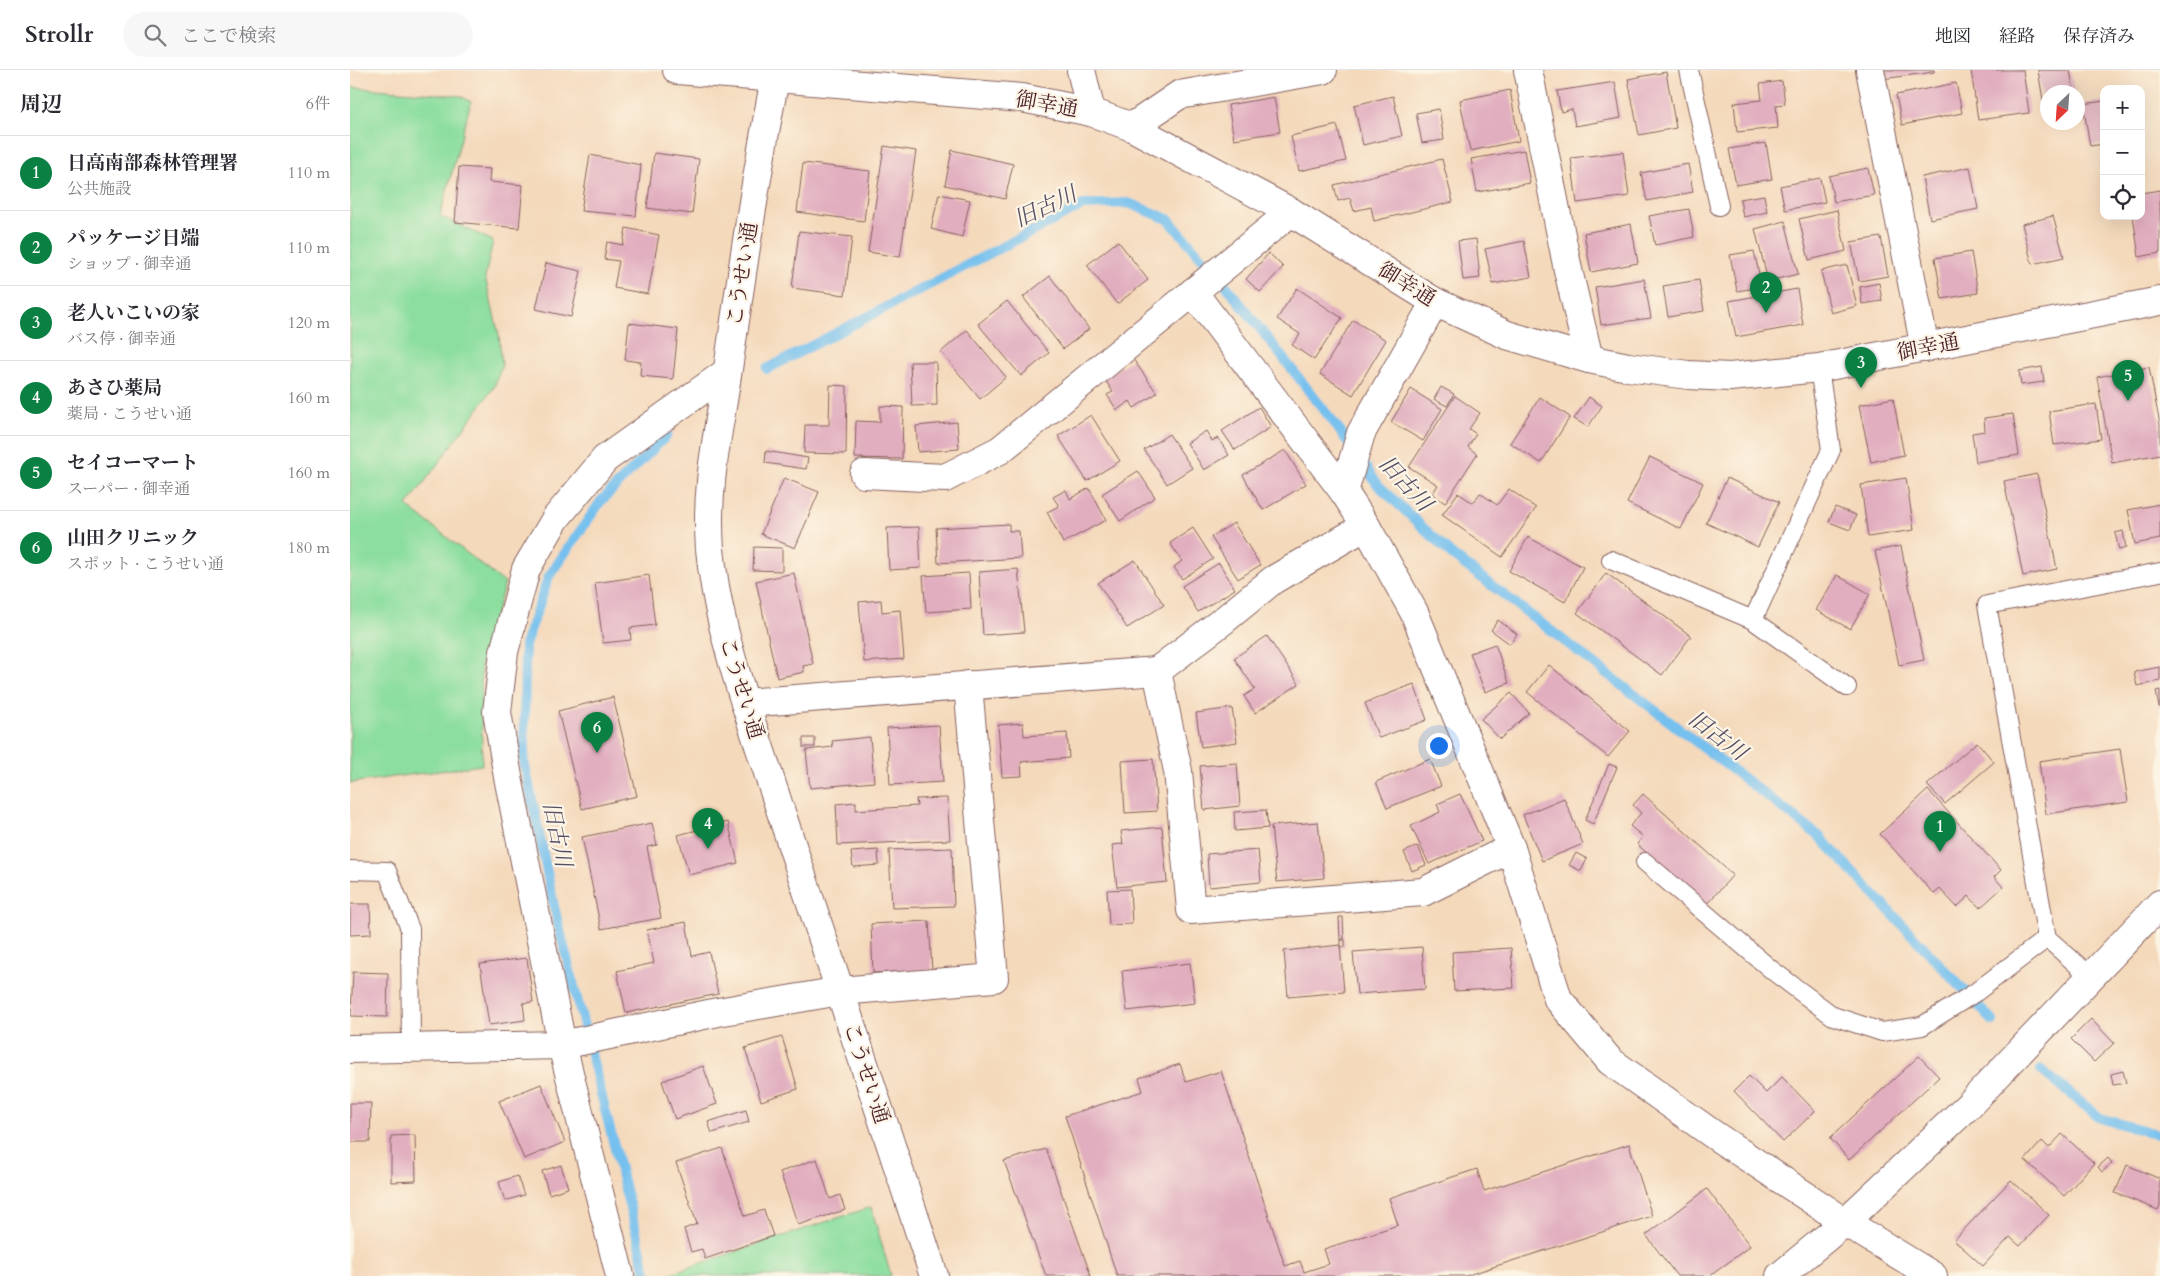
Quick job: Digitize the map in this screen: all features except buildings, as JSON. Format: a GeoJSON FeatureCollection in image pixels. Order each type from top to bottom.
{"type":"FeatureCollection","features":[{"type":"Feature","properties":{"kind":"street","name":"御幸通"},"geometry":{"type":"LineString","coordinates":[[677,70],[1022,98],[1091,112],[1132,127],[1291,212],[1435,302],[1507,335],[1588,359],[1688,375],[1730,377],[1819,368],[2160,301]]}},
{"type":"Feature","properties":{"kind":"street"},"geometry":{"type":"LineString","coordinates":[[1081,70],[1091,112]]}},
{"type":"Feature","properties":{"kind":"street"},"geometry":{"type":"LineString","coordinates":[[1132,127],[1179,95],[1323,70]]}},
{"type":"Feature","properties":{"kind":"street"},"geometry":{"type":"LineString","coordinates":[[1528,70],[1588,359]]}},
{"type":"Feature","properties":{"kind":"street"},"geometry":{"type":"LineString","coordinates":[[1870,70],[1925,348]]}},
{"type":"Feature","properties":{"kind":"street","name":"こうせい通"},"geometry":{"type":"LineString","coordinates":[[776,79],[742,262],[727,372],[712,460],[708,503],[710,548],[716,597],[728,648],[745,703],[934,1276]]}},
{"type":"Feature","properties":{"kind":"street"},"geometry":{"type":"LineString","coordinates":[[864,474],[945,478],[1000,450],[1291,212]]}},
{"type":"Feature","properties":{"kind":"street"},"geometry":{"type":"LineString","coordinates":[[1196,290],[1346,486],[1414,612],[1511,848],[1558,999],[1610,1061],[1714,1135],[1845,1222],[1933,1276]]}},
{"type":"Feature","properties":{"kind":"street"},"geometry":{"type":"LineString","coordinates":[[1346,486],[1362,433],[1435,302]]}},
{"type":"Feature","properties":{"kind":"street"},"geometry":{"type":"LineString","coordinates":[[620,1276],[580,1042],[508,777],[497,712],[504,652],[526,569],[556,518],[605,459],[727,372]]}},
{"type":"Feature","properties":{"kind":"street"},"geometry":{"type":"LineString","coordinates":[[745,703],[1157,671],[1273,580],[1366,526]]}},
{"type":"Feature","properties":{"kind":"street"},"geometry":{"type":"LineString","coordinates":[[1157,671],[1178,771],[1191,910],[1423,892],[1511,848]]}},
{"type":"Feature","properties":{"kind":"street"},"geometry":{"type":"LineString","coordinates":[[350,1049],[580,1042],[718,1012],[840,991],[994,978],[968,685]]}},
{"type":"Feature","properties":{"kind":"street"},"geometry":{"type":"LineString","coordinates":[[1780,1276],[1845,1222],[1969,1105],[2160,904]]}},
{"type":"Feature","properties":{"kind":"lane"},"geometry":{"type":"LineString","coordinates":[[1689,70],[1719,206]]}},
{"type":"Feature","properties":{"kind":"lane"},"geometry":{"type":"LineString","coordinates":[[1753,620],[1831,450],[1819,368]]}},
{"type":"Feature","properties":{"kind":"lane"},"geometry":{"type":"LineString","coordinates":[[1611,560],[1753,620],[1847,686]]}},
{"type":"Feature","properties":{"kind":"lane"},"geometry":{"type":"LineString","coordinates":[[2090,976],[2047,938],[1987,605],[2160,572]]}},
{"type":"Feature","properties":{"kind":"lane"},"geometry":{"type":"LineString","coordinates":[[1645,862],[1774,971],[1833,1016],[1882,1032],[1922,1026],[1976,992],[2047,938]]}},
{"type":"Feature","properties":{"kind":"lane"},"geometry":{"type":"LineString","coordinates":[[350,870],[387,871],[410,929],[411,1048]]}},
{"type":"Feature","properties":{"kind":"green space"},"geometry":{"type":"Polygon","coordinates":[[[350,87],[461,96],[471,102],[440,216],[493,241],[485,277],[499,335],[502,365],[494,387],[407,506],[505,583],[481,664],[482,765],[350,783],[350,87]]]}},
{"type":"Feature","properties":{"kind":"green space"},"geometry":{"type":"Polygon","coordinates":[[[871,1207],[891,1276],[665,1276],[665,1275],[871,1207]]]}},
{"type":"Feature","properties":{"kind":"waterway","name":"旧古川"},"geometry":{"type":"LineString","coordinates":[[767,369],[1083,205],[1128,203],[1168,219],[1228,288],[1335,424],[1378,485],[1452,555],[1819,836],[1993,1021]]}},
{"type":"Feature","properties":{"kind":"waterway","name":"旧古川"},"geometry":{"type":"LineString","coordinates":[[647,1276],[555,911],[524,761],[525,645],[549,576],[601,501],[667,435]]}},
{"type":"Feature","properties":{"kind":"waterway","name":"旧古川"},"geometry":{"type":"LineString","coordinates":[[2041,1070],[2100,1118],[2160,1135]]}},
{"type":"Feature","properties":{"kind":"place","name":"パッケージ日端"},"geometry":{"type":"Point","coordinates":[1766,313]}},
{"type":"Feature","properties":{"kind":"place","name":"老人いこいの家"},"geometry":{"type":"Point","coordinates":[1861,388]}},
{"type":"Feature","properties":{"kind":"place","name":"セイコーマート"},"geometry":{"type":"Point","coordinates":[2128,401]}},
{"type":"Feature","properties":{"kind":"place","name":"山田クリニック"},"geometry":{"type":"Point","coordinates":[597,753]}},
{"type":"Feature","properties":{"kind":"place","name":"あさひ薬局"},"geometry":{"type":"Point","coordinates":[708,849]}},
{"type":"Feature","properties":{"kind":"place","name":"日高南部森林管理署"},"geometry":{"type":"Point","coordinates":[1940,852]}}]}
